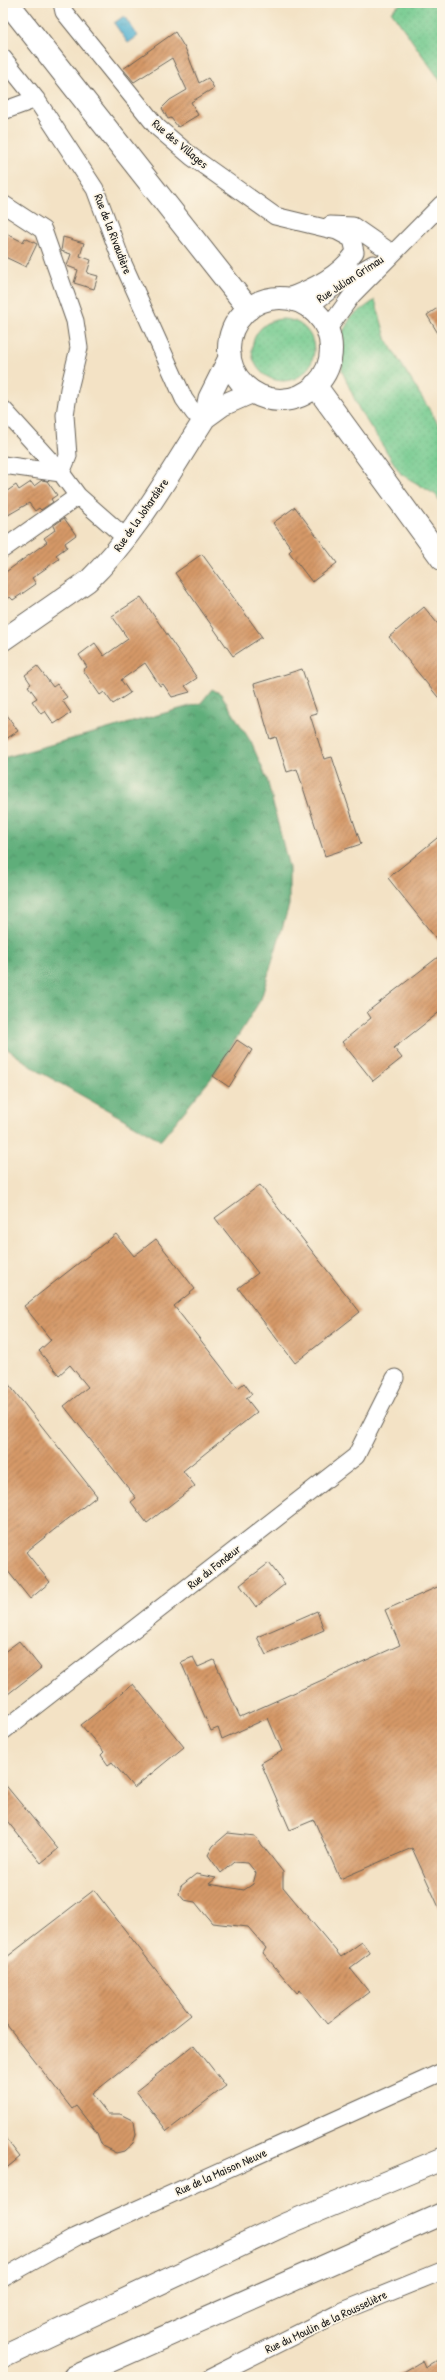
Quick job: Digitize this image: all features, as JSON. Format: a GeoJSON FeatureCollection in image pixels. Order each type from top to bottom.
{"type":"FeatureCollection","features":[{"type":"Feature","properties":{"kind":"main road"},"geometry":{"type":"LineString","coordinates":[[8,3],[248,309]]}},
{"type":"Feature","properties":{"kind":"main road"},"geometry":{"type":"LineString","coordinates":[[285,298],[308,307],[317,315],[327,330],[330,342],[329,360],[324,373],[315,385],[299,395],[285,399],[271,398],[253,392],[235,373],[230,356],[231,335],[241,316],[248,309],[266,300],[285,298]]}},
{"type":"Feature","properties":{"kind":"main road"},"geometry":{"type":"LineString","coordinates":[[315,385],[442,559]]}},
{"type":"Feature","properties":{"kind":"main road"},"geometry":{"type":"LineString","coordinates":[[3,2357],[286,2224],[442,2159]]}},
{"type":"Feature","properties":{"kind":"main road"},"geometry":{"type":"LineString","coordinates":[[74,2377],[442,2214]]}},
{"type":"Feature","properties":{"kind":"street","name":"Rue des Villages"},"geometry":{"type":"LineString","coordinates":[[62,3],[64,12],[157,127],[192,157],[275,216],[316,226]]}},
{"type":"Feature","properties":{"kind":"street","name":"Rue de la Rivaudière"},"geometry":{"type":"LineString","coordinates":[[3,58],[36,99],[95,189],[154,335],[184,399],[194,413],[205,418]]}},
{"type":"Feature","properties":{"kind":"street"},"geometry":{"type":"LineString","coordinates":[[3,111],[36,99]]}},
{"type":"Feature","properties":{"kind":"street"},"geometry":{"type":"LineString","coordinates":[[3,204],[43,230],[75,321],[79,348],[69,389],[66,415],[68,456],[61,473]]}},
{"type":"Feature","properties":{"kind":"street","name":"Rue Julian Grimau"},"geometry":{"type":"LineString","coordinates":[[327,330],[352,295],[442,204]]}},
{"type":"Feature","properties":{"kind":"street"},"geometry":{"type":"LineString","coordinates":[[316,226],[353,226],[392,253]]}},
{"type":"Feature","properties":{"kind":"street"},"geometry":{"type":"LineString","coordinates":[[285,298],[304,292],[331,275],[346,264],[355,252],[352,239],[337,231],[316,226]]}},
{"type":"Feature","properties":{"kind":"street","name":"Rue Julian Grimau"},"geometry":{"type":"LineString","coordinates":[[308,307],[340,283],[392,253]]}},
{"type":"Feature","properties":{"kind":"street","name":"Rue de la Johardière"},"geometry":{"type":"LineString","coordinates":[[205,418],[209,398],[230,356]]}},
{"type":"Feature","properties":{"kind":"street","name":"Rue de la Johardière"},"geometry":{"type":"LineString","coordinates":[[3,640],[88,581],[127,539],[205,418],[223,405],[253,392]]}},
{"type":"Feature","properties":{"kind":"street"},"geometry":{"type":"LineString","coordinates":[[3,409],[61,473],[78,496],[127,539]]}},
{"type":"Feature","properties":{"kind":"street"},"geometry":{"type":"LineString","coordinates":[[3,464],[61,473]]}},
{"type":"Feature","properties":{"kind":"street"},"geometry":{"type":"LineString","coordinates":[[3,549],[11,537],[78,496]]}},
{"type":"Feature","properties":{"kind":"street","name":"Rue du Fondeur"},"geometry":{"type":"LineString","coordinates":[[3,1731],[356,1456],[395,1378]]}},
{"type":"Feature","properties":{"kind":"street","name":"Rue de la Maison Neuve"},"geometry":{"type":"LineString","coordinates":[[3,2278],[76,2237],[442,2072]]}},
{"type":"Feature","properties":{"kind":"street","name":"Rue du Moulin de la Rousselière"},"geometry":{"type":"LineString","coordinates":[[211,2377],[343,2311],[442,2271]]}},
{"type":"Feature","properties":{"kind":"green space"},"geometry":{"type":"Polygon","coordinates":[[[402,3],[442,3],[442,83],[391,11],[402,3]]]}},
{"type":"Feature","properties":{"kind":"green space"},"geometry":{"type":"Polygon","coordinates":[[[375,300],[387,341],[442,430],[442,504],[436,495],[401,474],[359,409],[342,371],[343,332],[351,317],[375,300]]]}},
{"type":"Feature","properties":{"kind":"green space"},"geometry":{"type":"Polygon","coordinates":[[[283,319],[300,324],[305,328],[309,333],[314,350],[309,367],[305,372],[300,376],[283,381],[266,376],[261,372],[257,367],[252,350],[257,333],[261,328],[266,324],[283,319]]]}},
{"type":"Feature","properties":{"kind":"green space"},"geometry":{"type":"Polygon","coordinates":[[[212,689],[221,694],[251,742],[267,779],[289,868],[289,905],[261,999],[213,1076],[161,1140],[40,1072],[3,1046],[3,758],[201,703],[212,689]]]}},
{"type":"Feature","properties":{"kind":"water"},"geometry":{"type":"Polygon","coordinates":[[[124,16],[138,36],[128,43],[114,23],[124,16]]]}},
{"type":"Feature","properties":{"kind":"building"},"geometry":{"type":"Polygon","coordinates":[[[175,32],[186,50],[199,83],[208,78],[214,88],[191,102],[198,115],[178,127],[171,118],[168,119],[162,108],[170,100],[187,90],[172,58],[134,82],[123,69],[175,32]]]}},
{"type":"Feature","properties":{"kind":"building"},"geometry":{"type":"Polygon","coordinates":[[[3,232],[23,242],[25,238],[37,244],[26,267],[3,256],[3,232]]]}},
{"type":"Feature","properties":{"kind":"building"},"geometry":{"type":"Polygon","coordinates":[[[63,237],[84,243],[80,256],[91,260],[87,273],[98,276],[94,289],[74,283],[78,270],[67,266],[71,254],[61,251],[63,237]]]}},
{"type":"Feature","properties":{"kind":"building"},"geometry":{"type":"Polygon","coordinates":[[[442,305],[442,340],[427,315],[442,305]]]}},
{"type":"Feature","properties":{"kind":"building"},"geometry":{"type":"Polygon","coordinates":[[[42,480],[47,481],[57,495],[51,499],[53,502],[41,510],[39,508],[35,511],[29,503],[3,518],[3,494],[16,485],[19,490],[31,482],[34,486],[42,480]]]}},
{"type":"Feature","properties":{"kind":"building"},"geometry":{"type":"Polygon","coordinates":[[[295,507],[337,563],[312,582],[289,552],[292,549],[273,523],[295,507]]]}},
{"type":"Feature","properties":{"kind":"building"},"geometry":{"type":"Polygon","coordinates":[[[64,518],[76,535],[65,543],[67,547],[56,555],[59,559],[32,578],[36,584],[13,600],[10,597],[3,602],[3,574],[47,542],[44,538],[55,530],[53,526],[64,518]]]}},
{"type":"Feature","properties":{"kind":"building"},"geometry":{"type":"Polygon","coordinates":[[[202,554],[262,637],[233,656],[175,573],[202,554]]]}},
{"type":"Feature","properties":{"kind":"building"},"geometry":{"type":"Polygon","coordinates":[[[141,597],[197,678],[185,686],[190,692],[172,697],[163,684],[160,686],[145,663],[121,680],[130,693],[113,704],[104,692],[100,695],[83,670],[87,667],[79,655],[95,643],[104,656],[128,639],[112,616],[141,597]]]}},
{"type":"Feature","properties":{"kind":"building"},"geometry":{"type":"Polygon","coordinates":[[[424,607],[442,629],[442,702],[389,637],[424,607]]]}},
{"type":"Feature","properties":{"kind":"building"},"geometry":{"type":"Polygon","coordinates":[[[37,666],[53,687],[57,684],[67,697],[62,700],[71,713],[54,724],[45,711],[41,714],[32,701],[37,698],[28,686],[31,684],[25,675],[37,666]]]}},
{"type":"Feature","properties":{"kind":"building"},"geometry":{"type":"Polygon","coordinates":[[[302,669],[317,713],[310,715],[324,759],[332,757],[361,844],[325,856],[297,769],[287,772],[276,737],[270,739],[254,684],[302,669]]]}},
{"type":"Feature","properties":{"kind":"building"},"geometry":{"type":"Polygon","coordinates":[[[3,709],[18,731],[3,741],[3,709]]]}},
{"type":"Feature","properties":{"kind":"building"},"geometry":{"type":"Polygon","coordinates":[[[442,834],[442,946],[388,878],[442,834]]]}},
{"type":"Feature","properties":{"kind":"building"},"geometry":{"type":"Polygon","coordinates":[[[442,954],[442,1010],[394,1048],[402,1058],[373,1081],[342,1042],[371,1018],[367,1012],[442,954]]]}},
{"type":"Feature","properties":{"kind":"building"},"geometry":{"type":"Polygon","coordinates":[[[237,1040],[252,1050],[229,1087],[213,1076],[237,1040]]]}},
{"type":"Feature","properties":{"kind":"building"},"geometry":{"type":"Polygon","coordinates":[[[260,1185],[360,1312],[295,1363],[238,1288],[258,1273],[215,1218],[260,1185]]]}},
{"type":"Feature","properties":{"kind":"building"},"geometry":{"type":"Polygon","coordinates":[[[116,1234],[134,1256],[156,1239],[195,1289],[174,1306],[238,1388],[244,1383],[252,1394],[246,1398],[257,1412],[183,1471],[195,1486],[147,1523],[131,1502],[136,1498],[64,1406],[88,1387],[70,1365],[59,1375],[39,1351],[51,1340],[24,1306],[116,1234]]]}},
{"type":"Feature","properties":{"kind":"building"},"geometry":{"type":"Polygon","coordinates":[[[3,1377],[97,1496],[26,1552],[50,1582],[30,1599],[3,1565],[3,1377]]]}},
{"type":"Feature","properties":{"kind":"building"},"geometry":{"type":"Polygon","coordinates":[[[269,1563],[285,1584],[256,1607],[240,1585],[269,1563]]]}},
{"type":"Feature","properties":{"kind":"building"},"geometry":{"type":"Polygon","coordinates":[[[442,1585],[442,1914],[412,1848],[340,1879],[314,1820],[290,1830],[261,1763],[282,1751],[268,1718],[222,1739],[218,1728],[211,1731],[181,1662],[193,1657],[198,1667],[214,1660],[240,1717],[400,1645],[385,1610],[442,1585]]]}},
{"type":"Feature","properties":{"kind":"building"},"geometry":{"type":"Polygon","coordinates":[[[317,1611],[324,1630],[266,1655],[257,1637],[317,1611]]]}},
{"type":"Feature","properties":{"kind":"building"},"geometry":{"type":"Polygon","coordinates":[[[19,1641],[41,1668],[3,1698],[3,1653],[19,1641]]]}},
{"type":"Feature","properties":{"kind":"building"},"geometry":{"type":"Polygon","coordinates":[[[133,1684],[184,1747],[134,1788],[112,1762],[108,1765],[101,1755],[104,1752],[81,1725],[133,1684]]]}},
{"type":"Feature","properties":{"kind":"building"},"geometry":{"type":"Polygon","coordinates":[[[3,1782],[58,1849],[41,1863],[3,1816],[3,1782]]]}},
{"type":"Feature","properties":{"kind":"building"},"geometry":{"type":"Polygon","coordinates":[[[228,1833],[255,1836],[283,1872],[283,1887],[341,1957],[362,1942],[370,1953],[350,1968],[369,1992],[327,2024],[300,1990],[297,1993],[263,1953],[266,1948],[248,1927],[212,1923],[195,1902],[184,1900],[179,1894],[181,1886],[196,1874],[216,1878],[209,1884],[244,1890],[253,1884],[256,1873],[248,1863],[234,1862],[221,1873],[208,1855],[213,1846],[228,1833]]]}},
{"type":"Feature","properties":{"kind":"building"},"geometry":{"type":"Polygon","coordinates":[[[94,1890],[191,2015],[92,2094],[108,2114],[120,2114],[134,2121],[136,2135],[133,2143],[124,2151],[116,2153],[102,2146],[97,2133],[76,2106],[72,2109],[3,2020],[3,1960],[94,1890]]]}},
{"type":"Feature","properties":{"kind":"building"},"geometry":{"type":"Polygon","coordinates":[[[194,2045],[226,2086],[167,2131],[136,2091],[194,2045]]]}},
{"type":"Feature","properties":{"kind":"building"},"geometry":{"type":"Polygon","coordinates":[[[3,2135],[20,2157],[3,2171],[3,2135]]]}},
{"type":"Feature","properties":{"kind":"building"},"geometry":{"type":"Polygon","coordinates":[[[442,2358],[442,2377],[395,2377],[422,2361],[425,2368],[442,2358]]]}}]}
